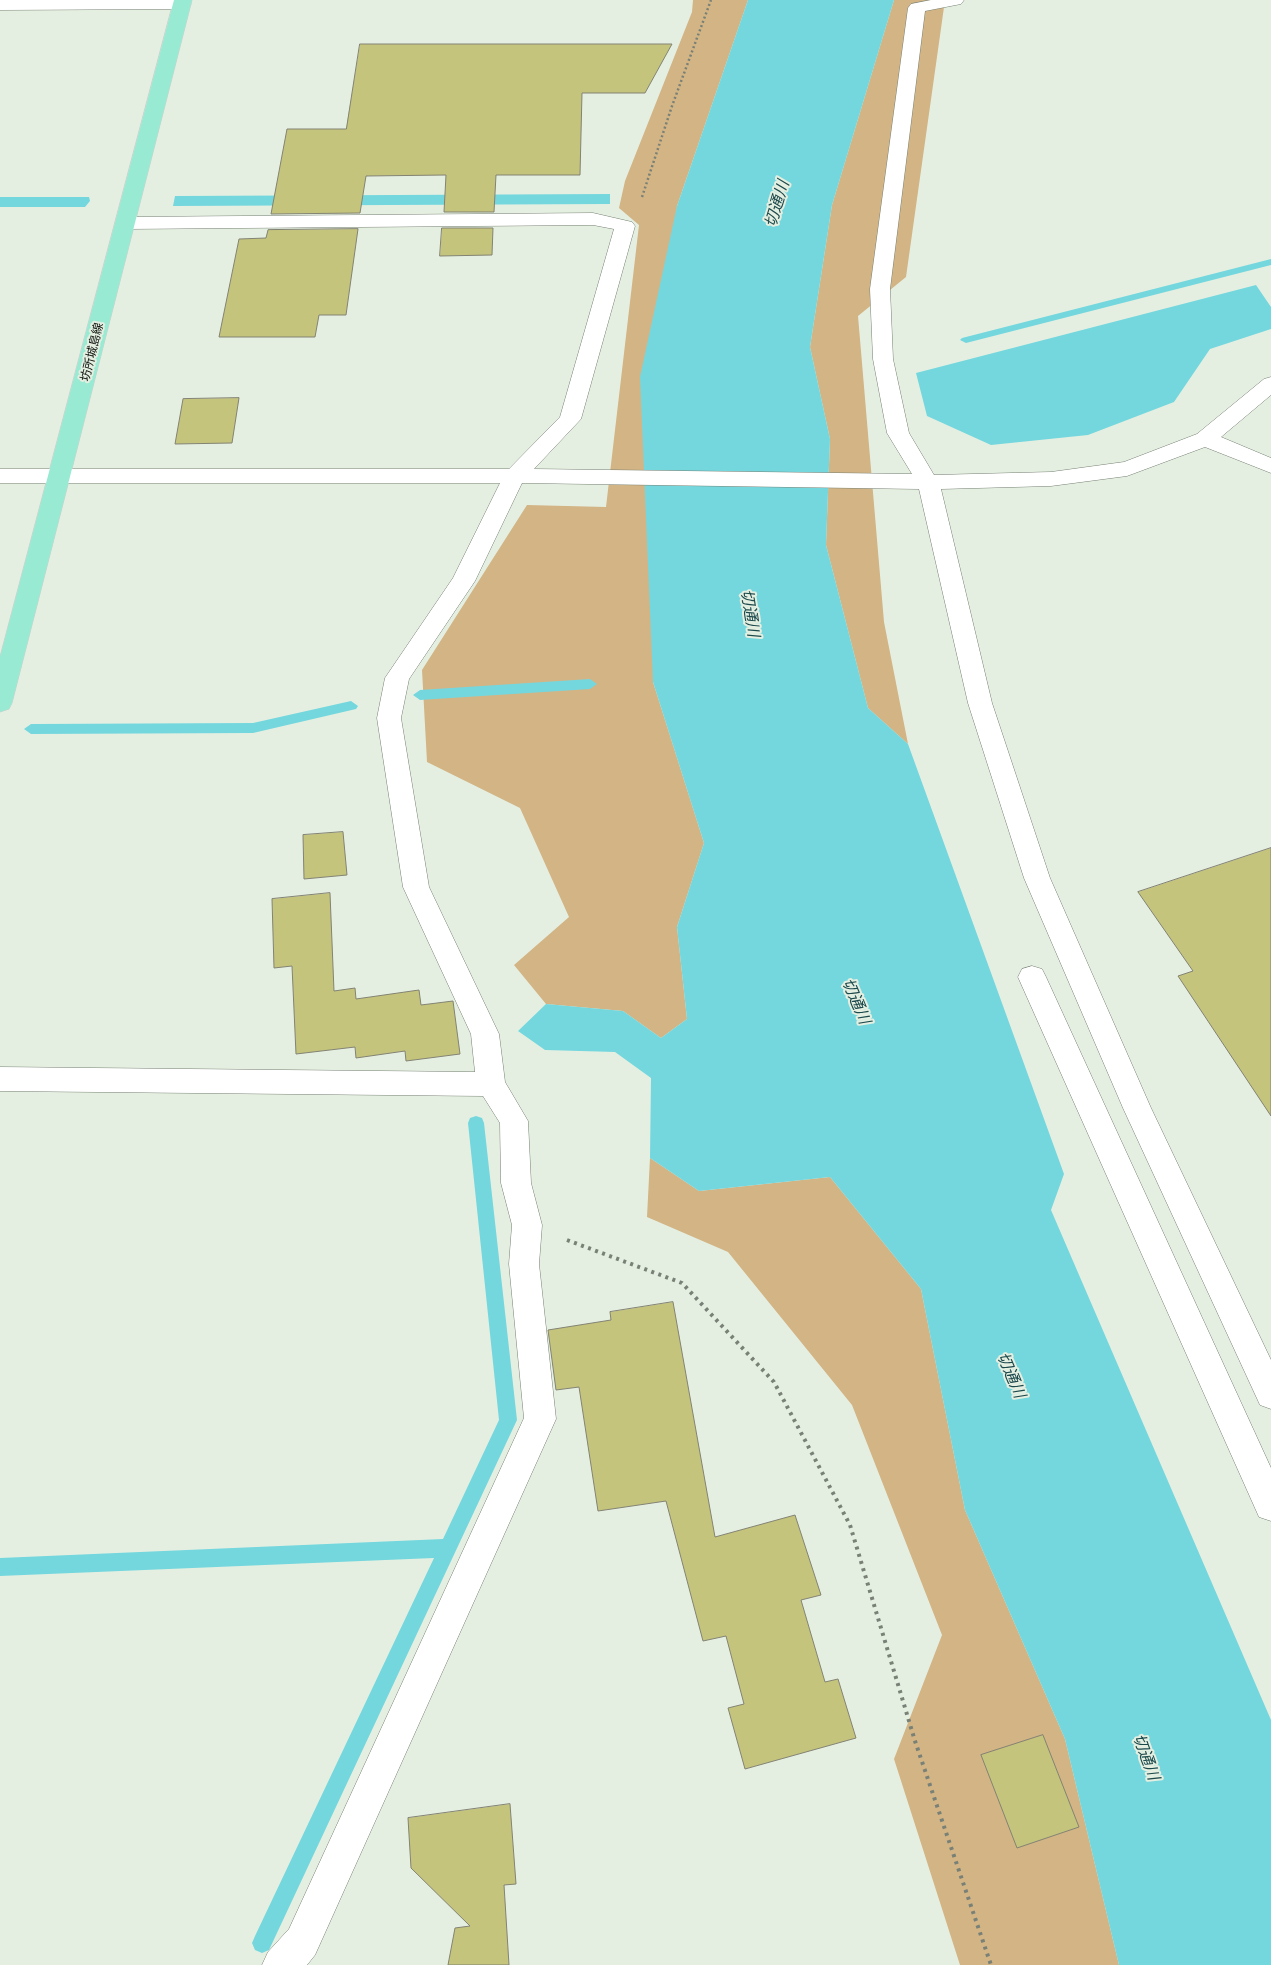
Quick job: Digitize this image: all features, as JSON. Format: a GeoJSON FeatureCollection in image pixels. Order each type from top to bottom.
{"type":"FeatureCollection","features":[{"type":"Feature","properties":{"kind":"main road","name":"坊所城島線"},"geometry":{"type":"LineString","coordinates":[[0,703],[183,2]]}},
{"type":"Feature","properties":{"kind":"street"},"geometry":{"type":"LineString","coordinates":[[955,0],[917,8],[880,288],[883,359],[898,433],[928,482],[980,703],[1037,878],[1137,1108],[1271,1394]]}},
{"type":"Feature","properties":{"kind":"street"},"geometry":{"type":"LineString","coordinates":[[0,4],[183,2]]}},
{"type":"Feature","properties":{"kind":"street"},"geometry":{"type":"LineString","coordinates":[[126,223],[593,219],[625,226],[570,419],[515,476],[463,580],[397,678],[389,718],[416,888],[485,1034],[491,1084],[514,1121],[516,1183],[527,1224],[524,1264],[540,1419],[302,1942],[281,1965]]}},
{"type":"Feature","properties":{"kind":"street"},"geometry":{"type":"LineString","coordinates":[[0,476],[515,476],[928,482],[1051,479],[1127,469],[1205,439],[1271,384]]}},
{"type":"Feature","properties":{"kind":"street"},"geometry":{"type":"LineString","coordinates":[[1205,439],[1271,466]]}},
{"type":"Feature","properties":{"kind":"street"},"geometry":{"type":"LineString","coordinates":[[1032,977],[1271,1506]]}},
{"type":"Feature","properties":{"kind":"street"},"geometry":{"type":"LineString","coordinates":[[0,1079],[491,1084]]}},
{"type":"Feature","properties":{"kind":"path"},"geometry":{"type":"LineString","coordinates":[[625,226],[637,211],[672,106],[711,0]]}},
{"type":"Feature","properties":{"kind":"path"},"geometry":{"type":"LineString","coordinates":[[527,1224],[682,1282],[774,1382],[850,1525],[915,1741],[991,1965]]}},
{"type":"Feature","properties":{"kind":"shaded area"},"geometry":{"type":"Polygon","coordinates":[[[693,0],[748,0],[677,206],[653,682],[704,843],[677,927],[687,1019],[661,1038],[623,1011],[546,1004],[514,965],[569,917],[520,808],[427,762],[422,670],[527,505],[606,507],[639,225],[619,208],[625,181],[692,12],[693,0]]]}},
{"type":"Feature","properties":{"kind":"shaded area"},"geometry":{"type":"Polygon","coordinates":[[[894,0],[945,0],[906,277],[858,316],[884,622],[908,744],[868,708],[826,545],[830,439],[810,347],[832,205],[894,0]]]}},
{"type":"Feature","properties":{"kind":"shaded area"},"geometry":{"type":"Polygon","coordinates":[[[650,1158],[699,1191],[830,1177],[921,1289],[965,1510],[1065,1739],[1119,1965],[960,1965],[894,1759],[942,1635],[852,1405],[728,1252],[647,1217],[650,1158]]]}},
{"type":"Feature","properties":{"kind":"water","name":"切通川"},"geometry":{"type":"Polygon","coordinates":[[[748,0],[894,0],[832,205],[810,347],[830,439],[826,545],[868,708],[908,744],[1064,1174],[1051,1210],[1271,1720],[1271,1965],[1119,1965],[1065,1739],[965,1510],[921,1289],[830,1177],[699,1191],[650,1158],[651,1078],[615,1052],[545,1050],[518,1031],[546,1004],[623,1011],[661,1038],[687,1019],[677,927],[704,843],[653,682],[640,377],[677,206],[748,0]]]}},
{"type":"Feature","properties":{"kind":"water"},"geometry":{"type":"Polygon","coordinates":[[[610,194],[610,204],[173,206],[175,196],[610,194]]]}},
{"type":"Feature","properties":{"kind":"water"},"geometry":{"type":"Polygon","coordinates":[[[0,197],[89,197],[90,201],[85,207],[0,207],[0,197]]]}},
{"type":"Feature","properties":{"kind":"water"},"geometry":{"type":"Polygon","coordinates":[[[1256,285],[1271,307],[1271,329],[1210,349],[1174,402],[1088,435],[991,445],[927,416],[916,373],[1256,285]]]}},
{"type":"Feature","properties":{"kind":"building"},"geometry":{"type":"Polygon","coordinates":[[[360,44],[672,44],[645,93],[582,93],[580,175],[496,175],[494,212],[444,212],[446,175],[366,176],[360,213],[271,214],[287,129],[346,129],[360,44]]]}},
{"type":"Feature","properties":{"kind":"building"},"geometry":{"type":"Polygon","coordinates":[[[442,228],[493,228],[492,255],[440,256],[442,228]]]}},
{"type":"Feature","properties":{"kind":"building"},"geometry":{"type":"Polygon","coordinates":[[[358,229],[346,315],[319,315],[315,337],[219,337],[239,239],[266,238],[268,230],[358,229]]]}},
{"type":"Feature","properties":{"kind":"building"},"geometry":{"type":"Polygon","coordinates":[[[239,398],[232,443],[175,444],[183,399],[239,398]]]}},
{"type":"Feature","properties":{"kind":"building"},"geometry":{"type":"Polygon","coordinates":[[[343,832],[347,875],[304,879],[303,835],[343,832]]]}},
{"type":"Feature","properties":{"kind":"building"},"geometry":{"type":"Polygon","coordinates":[[[1271,848],[1271,1116],[1178,976],[1193,971],[1138,892],[1271,848]]]}},
{"type":"Feature","properties":{"kind":"building"},"geometry":{"type":"Polygon","coordinates":[[[330,893],[334,991],[355,988],[356,999],[419,990],[421,1005],[453,1001],[460,1054],[406,1061],[405,1051],[356,1058],[355,1047],[296,1054],[292,966],[274,968],[272,899],[330,893]]]}},
{"type":"Feature","properties":{"kind":"building"},"geometry":{"type":"Polygon","coordinates":[[[673,1302],[715,1537],[795,1515],[821,1595],[801,1600],[825,1682],[838,1679],[856,1738],[745,1769],[728,1708],[744,1704],[726,1636],[703,1641],[666,1501],[598,1511],[579,1387],[556,1390],[548,1330],[611,1320],[610,1312],[673,1302]]]}},
{"type":"Feature","properties":{"kind":"building"},"geometry":{"type":"Polygon","coordinates":[[[1043,1735],[1079,1827],[1017,1848],[981,1755],[1043,1735]]]}},
{"type":"Feature","properties":{"kind":"building"},"geometry":{"type":"Polygon","coordinates":[[[510,1804],[516,1884],[504,1885],[509,1965],[448,1965],[455,1928],[470,1926],[411,1868],[408,1818],[510,1804]]]}},
{"type":"Feature","properties":{"kind":"waterway"},"geometry":{"type":"LineString","coordinates":[[966,340],[1271,262]]}},
{"type":"Feature","properties":{"kind":"waterway"},"geometry":{"type":"LineString","coordinates":[[420,695],[590,684]]}},
{"type":"Feature","properties":{"kind":"waterway"},"geometry":{"type":"LineString","coordinates":[[31,729],[253,728],[351,706]]}},
{"type":"Feature","properties":{"kind":"waterway"},"geometry":{"type":"LineString","coordinates":[[262,1943],[508,1420],[476,1123]]}},
{"type":"Feature","properties":{"kind":"waterway"},"geometry":{"type":"LineString","coordinates":[[0,1567],[447,1548]]}}]}
